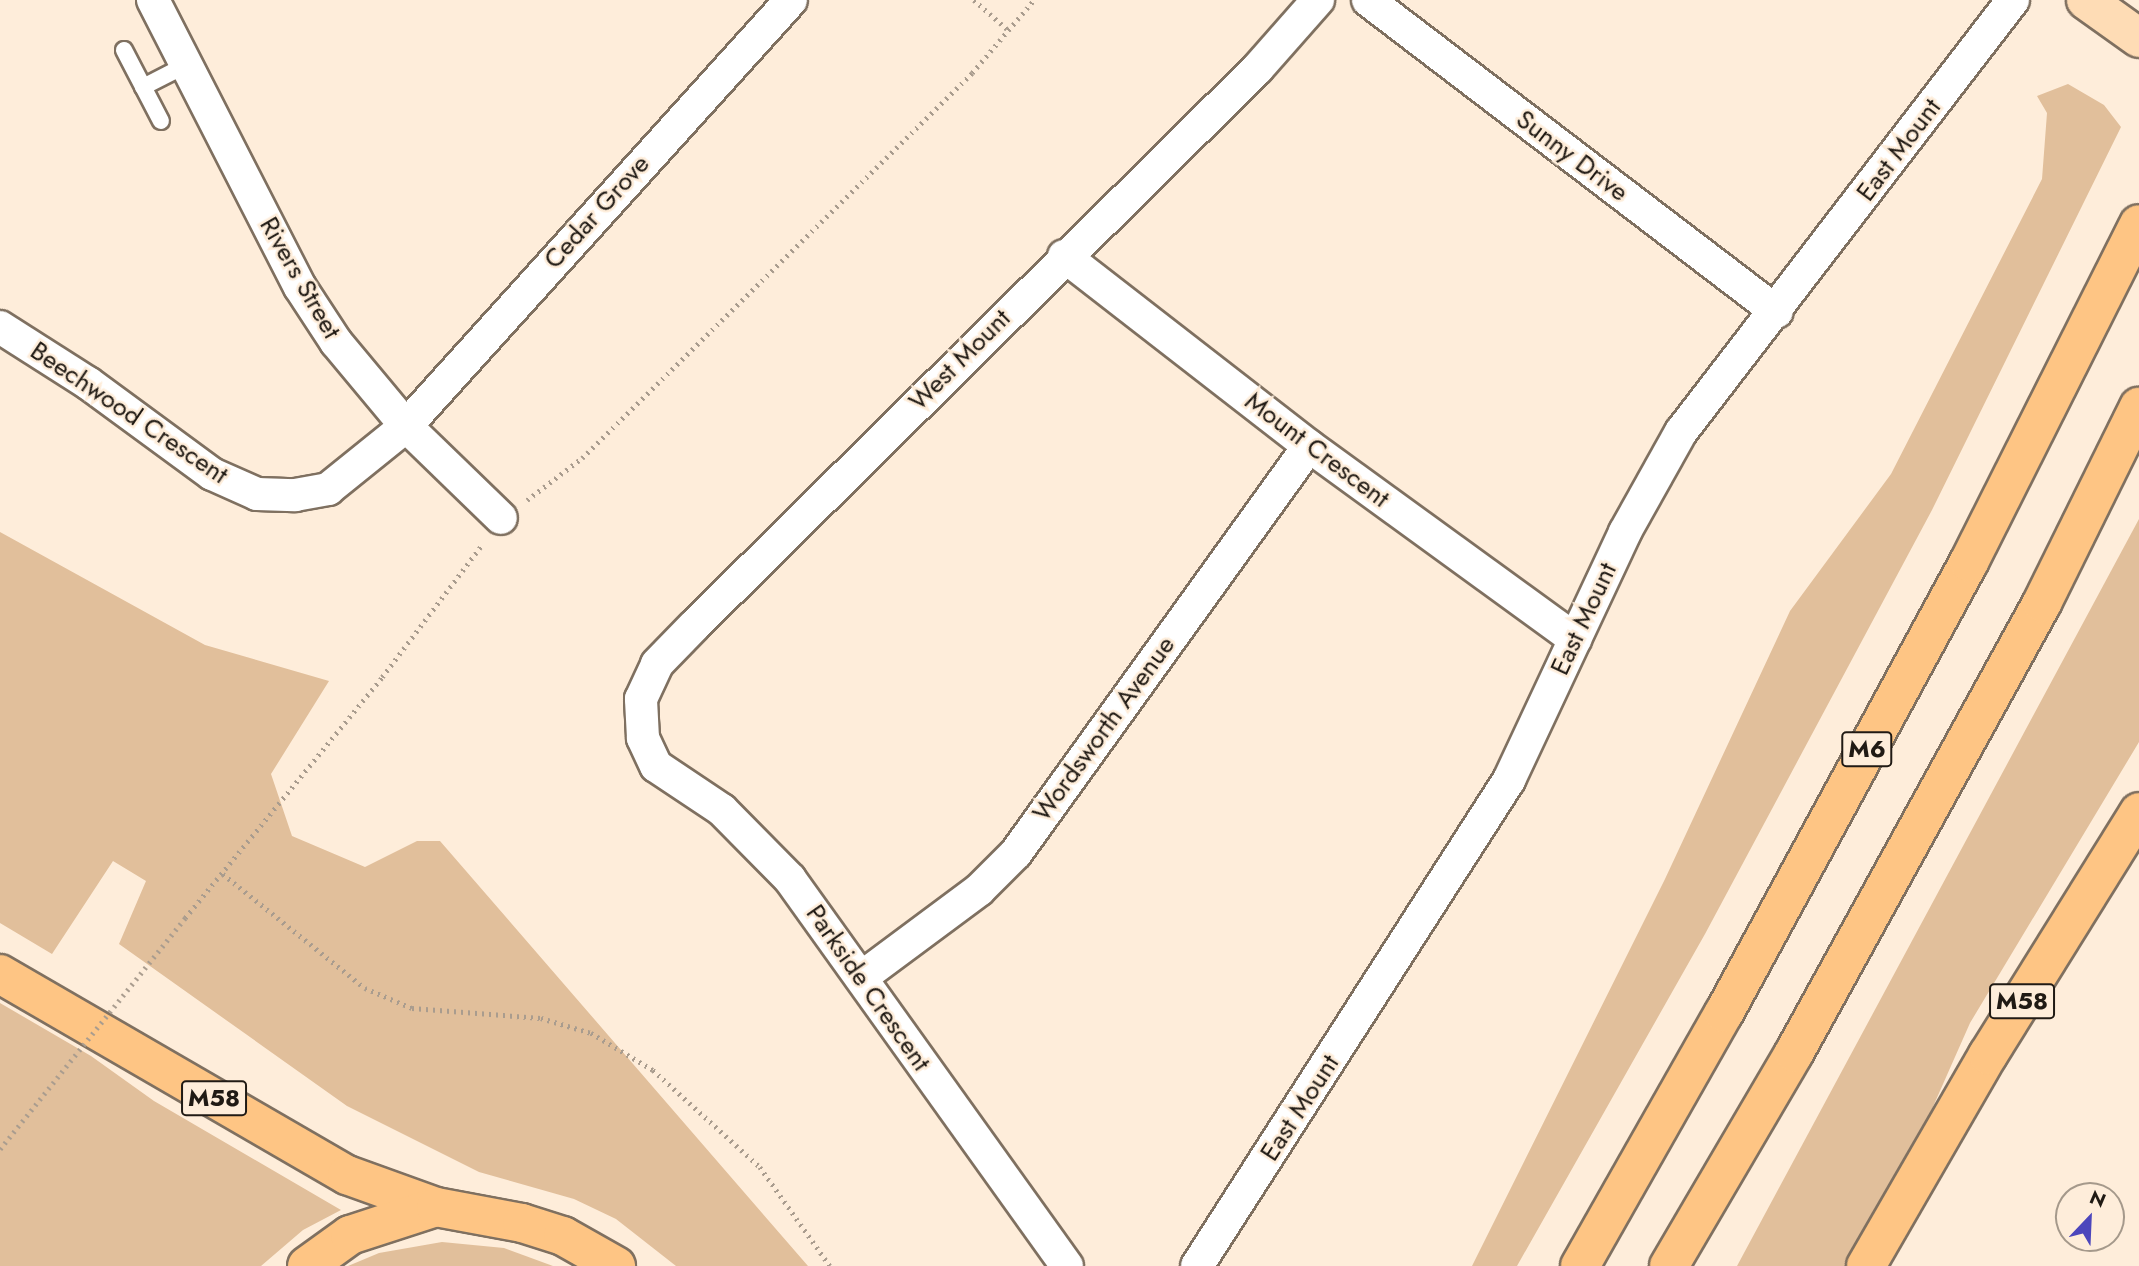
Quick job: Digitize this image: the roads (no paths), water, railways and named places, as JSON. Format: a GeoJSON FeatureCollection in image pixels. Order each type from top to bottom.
{"type":"FeatureCollection","features":[{"type":"Feature","properties":{"kind":"highway","name":"M6"},"geometry":{"type":"LineString","coordinates":[[1580,1266],[1724,1013],[1969,562],[2139,224]]}},
{"type":"Feature","properties":{"kind":"highway"},"geometry":{"type":"LineString","coordinates":[[1669,1266],[1801,1041],[2042,603],[2139,407]]}},
{"type":"Feature","properties":{"kind":"highway","name":"M58"},"geometry":{"type":"LineString","coordinates":[[1866,1266],[1988,1055],[2139,812]]}},
{"type":"Feature","properties":{"kind":"highway","name":"M58"},"geometry":{"type":"LineString","coordinates":[[0,974],[347,1175],[436,1207],[553,1232],[616,1266]]}},
{"type":"Feature","properties":{"kind":"highway","name":"M58"},"geometry":{"type":"LineString","coordinates":[[307,1266],[362,1229],[436,1207]]}},
{"type":"Feature","properties":{"kind":"main road"},"geometry":{"type":"LineString","coordinates":[[2086,0],[2139,38]]}},
{"type":"Feature","properties":{"kind":"street","name":"Rivers Street"},"geometry":{"type":"LineString","coordinates":[[153,0],[300,287],[336,342],[406,426],[501,518]]}},
{"type":"Feature","properties":{"kind":"street","name":"Cedar Grove"},"geometry":{"type":"LineString","coordinates":[[406,426],[791,0]]}},
{"type":"Feature","properties":{"kind":"street","name":"West Mount"},"geometry":{"type":"LineString","coordinates":[[643,738],[640,699],[657,664],[1064,256],[1258,68],[1318,0]]}},
{"type":"Feature","properties":{"kind":"street","name":"Sunny Drive"},"geometry":{"type":"LineString","coordinates":[[1368,0],[1777,312]]}},
{"type":"Feature","properties":{"kind":"street","name":"East Mount"},"geometry":{"type":"LineString","coordinates":[[1197,1266],[1509,780],[1635,512],[1681,432],[1777,312],[2013,0]]}},
{"type":"Feature","properties":{"kind":"street","name":"Mount Crescent"},"geometry":{"type":"LineString","coordinates":[[1064,256],[1309,446],[1575,639]]}},
{"type":"Feature","properties":{"kind":"street","name":"Beechwood Crescent"},"geometry":{"type":"LineString","coordinates":[[0,327],[88,383],[212,474],[257,494],[295,495],[328,489],[406,426]]}},
{"type":"Feature","properties":{"kind":"street","name":"Wordsworth Avenue"},"geometry":{"type":"LineString","coordinates":[[862,977],[979,890],[1016,853],[1309,446]]}},
{"type":"Feature","properties":{"kind":"street","name":"Parkside Crescent"},"geometry":{"type":"LineString","coordinates":[[643,738],[656,766],[722,810],[790,879],[1067,1266]]}},
{"type":"Feature","properties":{"kind":"lane"},"geometry":{"type":"LineString","coordinates":[[124,50],[161,121]]}},
{"type":"Feature","properties":{"kind":"lane"},"geometry":{"type":"LineString","coordinates":[[143,87],[186,65]]}}]}
